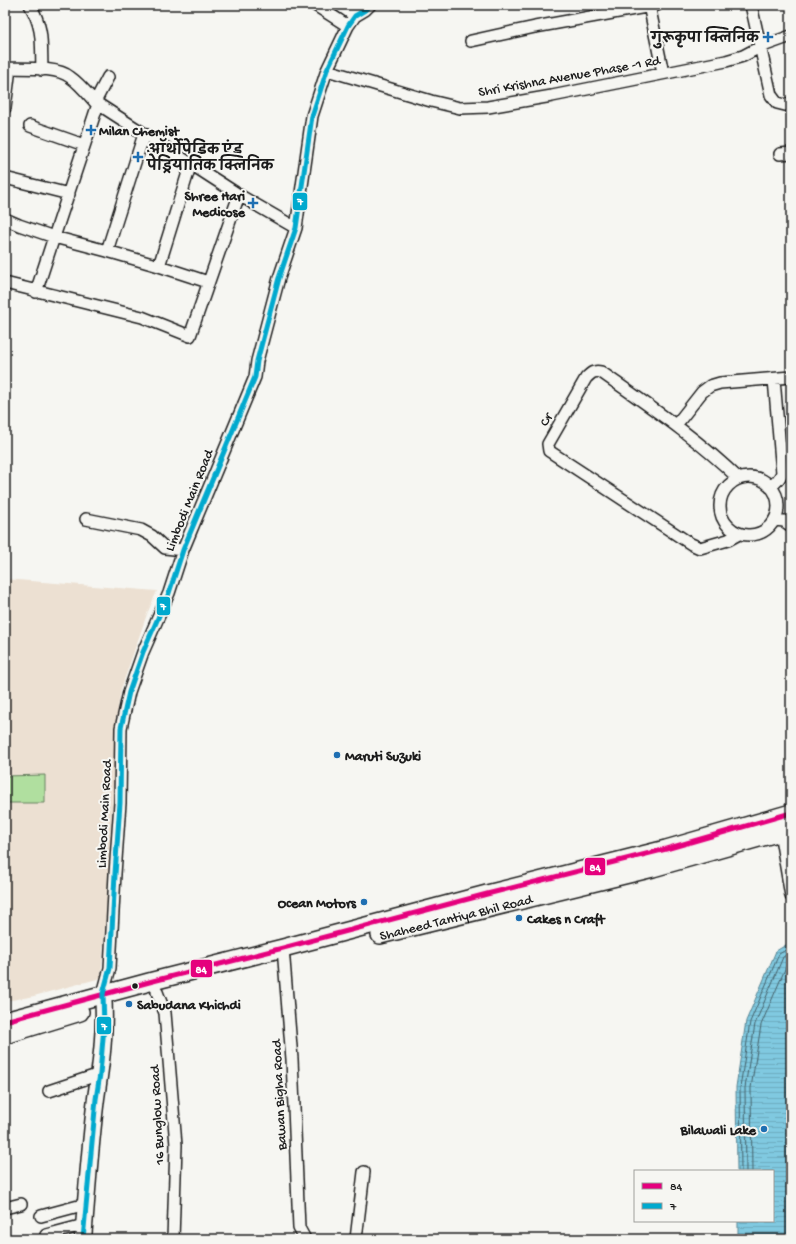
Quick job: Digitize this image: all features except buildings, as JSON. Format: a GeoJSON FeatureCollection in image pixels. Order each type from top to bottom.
{"type":"FeatureCollection","features":[{"type":"Feature","properties":{"kind":"main road","name":"Shaheed Tantiya Bhil Road"},"geometry":{"type":"LineString","coordinates":[[5,1035],[104,1000],[157,992],[487,894],[666,849],[791,813]]}},
{"type":"Feature","properties":{"kind":"main road","name":"Shaheed Tantiya Bhil Road"},"geometry":{"type":"LineString","coordinates":[[5,1021],[104,1000],[284,954],[653,868],[786,831]]}},
{"type":"Feature","properties":{"kind":"street"},"geometry":{"type":"LineString","coordinates":[[30,5],[41,30],[42,70]]}},
{"type":"Feature","properties":{"kind":"street"},"geometry":{"type":"LineString","coordinates":[[314,5],[348,26]]}},
{"type":"Feature","properties":{"kind":"street"},"geometry":{"type":"LineString","coordinates":[[340,5],[355,16]]}},
{"type":"Feature","properties":{"kind":"street","name":"Limbodi Main Road"},"geometry":{"type":"LineString","coordinates":[[104,1000],[110,968],[120,803],[121,728],[129,692],[140,658],[169,592],[183,550],[255,377],[280,278],[296,228],[312,116],[327,70],[348,26],[355,16],[370,5]]}},
{"type":"Feature","properties":{"kind":"street"},"geometry":{"type":"LineString","coordinates":[[751,5],[770,95],[777,103],[785,105],[791,103]]}},
{"type":"Feature","properties":{"kind":"street"},"geometry":{"type":"LineString","coordinates":[[471,41],[535,27],[652,6],[663,73]]}},
{"type":"Feature","properties":{"kind":"street","name":"Shri Krishna Avenue Phase -1 Rd"},"geometry":{"type":"LineString","coordinates":[[327,70],[431,101],[460,108],[488,107],[552,96],[726,61],[743,56],[760,47],[791,36]]}},
{"type":"Feature","properties":{"kind":"street"},"geometry":{"type":"LineString","coordinates":[[5,108],[8,68],[55,70],[63,72],[96,103],[240,195],[296,228]]}},
{"type":"Feature","properties":{"kind":"street"},"geometry":{"type":"LineString","coordinates":[[36,292],[69,194],[96,103],[108,76]]}},
{"type":"Feature","properties":{"kind":"street"},"geometry":{"type":"LineString","coordinates":[[30,126],[84,145]]}},
{"type":"Feature","properties":{"kind":"street"},"geometry":{"type":"LineString","coordinates":[[107,251],[144,134]]}},
{"type":"Feature","properties":{"kind":"street"},"geometry":{"type":"LineString","coordinates":[[159,266],[191,163]]}},
{"type":"Feature","properties":{"kind":"street"},"geometry":{"type":"LineString","coordinates":[[5,178],[69,194]]}},
{"type":"Feature","properties":{"kind":"street"},"geometry":{"type":"LineString","coordinates":[[5,284],[142,317],[190,336],[240,195]]}},
{"type":"Feature","properties":{"kind":"street"},"geometry":{"type":"LineString","coordinates":[[5,219],[54,236],[159,266],[208,282]]}},
{"type":"Feature","properties":{"kind":"street","name":"Cr"},"geometry":{"type":"LineString","coordinates":[[739,479],[722,462],[676,425],[602,372],[592,372],[586,378],[548,444],[549,451],[700,548],[728,540],[739,534]]}},
{"type":"Feature","properties":{"kind":"street"},"geometry":{"type":"LineString","coordinates":[[676,425],[702,392],[710,386],[720,383],[791,377]]}},
{"type":"Feature","properties":{"kind":"street"},"geometry":{"type":"LineString","coordinates":[[770,487],[775,484],[786,472],[774,379]]}},
{"type":"Feature","properties":{"kind":"street"},"geometry":{"type":"LineString","coordinates":[[746,477],[758,479],[770,487],[774,492],[778,506],[774,520],[771,526],[759,534],[746,536],[739,534],[728,527],[724,522],[720,510],[721,496],[728,486],[739,479],[746,477]]}},
{"type":"Feature","properties":{"kind":"street"},"geometry":{"type":"LineString","coordinates":[[86,519],[141,530],[152,536],[165,548],[183,550]]}},
{"type":"Feature","properties":{"kind":"street"},"geometry":{"type":"LineString","coordinates":[[774,520],[784,521],[791,526]]}},
{"type":"Feature","properties":{"kind":"street"},"geometry":{"type":"LineString","coordinates":[[786,831],[791,896]]}},
{"type":"Feature","properties":{"kind":"street","name":"Bawan Bigha Road"},"geometry":{"type":"LineString","coordinates":[[284,954],[292,1059],[299,1228],[304,1239]]}},
{"type":"Feature","properties":{"kind":"street","name":"16 Bunglow Road"},"geometry":{"type":"LineString","coordinates":[[157,992],[165,1013],[176,1145],[173,1239]]}},
{"type":"Feature","properties":{"kind":"street"},"geometry":{"type":"LineString","coordinates":[[46,1235],[83,1232],[96,1099],[100,1074],[104,1026],[104,1000]]}},
{"type":"Feature","properties":{"kind":"street"},"geometry":{"type":"LineString","coordinates":[[49,1090],[100,1074]]}},
{"type":"Feature","properties":{"kind":"street"},"geometry":{"type":"LineString","coordinates":[[356,1239],[364,1172]]}},
{"type":"Feature","properties":{"kind":"street"},"geometry":{"type":"LineString","coordinates":[[5,1208],[21,1204]]}},
{"type":"Feature","properties":{"kind":"street"},"geometry":{"type":"LineString","coordinates":[[40,1216],[86,1204]]}},
{"type":"Feature","properties":{"kind":"shaded area"},"geometry":{"type":"Polygon","coordinates":[[[5,579],[157,591],[147,614],[121,689],[115,728],[115,805],[101,978],[30,997],[5,1001],[5,579]]]}},
{"type":"Feature","properties":{"kind":"green space"},"geometry":{"type":"Polygon","coordinates":[[[45,775],[45,803],[5,803],[5,776],[45,775]]]}},
{"type":"Feature","properties":{"kind":"water","name":"Bilawali Lake"},"geometry":{"type":"Polygon","coordinates":[[[791,942],[791,1239],[738,1239],[738,1222],[774,1222],[774,1170],[737,1170],[736,1087],[746,1021],[776,951],[791,942]]]}},
{"type":"Feature","properties":{"kind":"transit line","name":"7"},"geometry":{"type":"LineString","coordinates":[[83,1239],[104,1026],[103,994],[110,968],[120,803],[121,728],[129,692],[143,652],[169,593],[183,550],[255,377],[257,361],[279,278],[296,228],[312,116],[327,70],[348,26],[355,16],[370,5]]}},
{"type":"Feature","properties":{"kind":"transit line","name":"84"},"geometry":{"type":"LineString","coordinates":[[5,1021],[487,894],[666,849],[791,813]]}},
{"type":"Feature","properties":{"kind":"place","name":"गुरूकृपा क्लिनिक"},"geometry":{"type":"Point","coordinates":[768,37]}},
{"type":"Feature","properties":{"kind":"place","name":"Milan Chemist"},"geometry":{"type":"Point","coordinates":[91,130]}},
{"type":"Feature","properties":{"kind":"place","name":"ऑर्थोपेडिक एंड पेड्रियातिक क्लिनिक"},"geometry":{"type":"Point","coordinates":[138,157]}},
{"type":"Feature","properties":{"kind":"place","name":"Shree Hari Medicose"},"geometry":{"type":"Point","coordinates":[253,203]}},
{"type":"Feature","properties":{"kind":"place","name":"Maruti Suzuki"},"geometry":{"type":"Point","coordinates":[337,755]}},
{"type":"Feature","properties":{"kind":"place","name":"Ocean Motors"},"geometry":{"type":"Point","coordinates":[364,902]}},
{"type":"Feature","properties":{"kind":"place","name":"Cakes n Craft"},"geometry":{"type":"Point","coordinates":[519,918]}},
{"type":"Feature","properties":{"kind":"place","name":"Sabudana Khichdi"},"geometry":{"type":"Point","coordinates":[129,1004]}},
{"type":"Feature","properties":{"kind":"place","name":"Bilawali Lake"},"geometry":{"type":"Point","coordinates":[764,1129]}}]}
